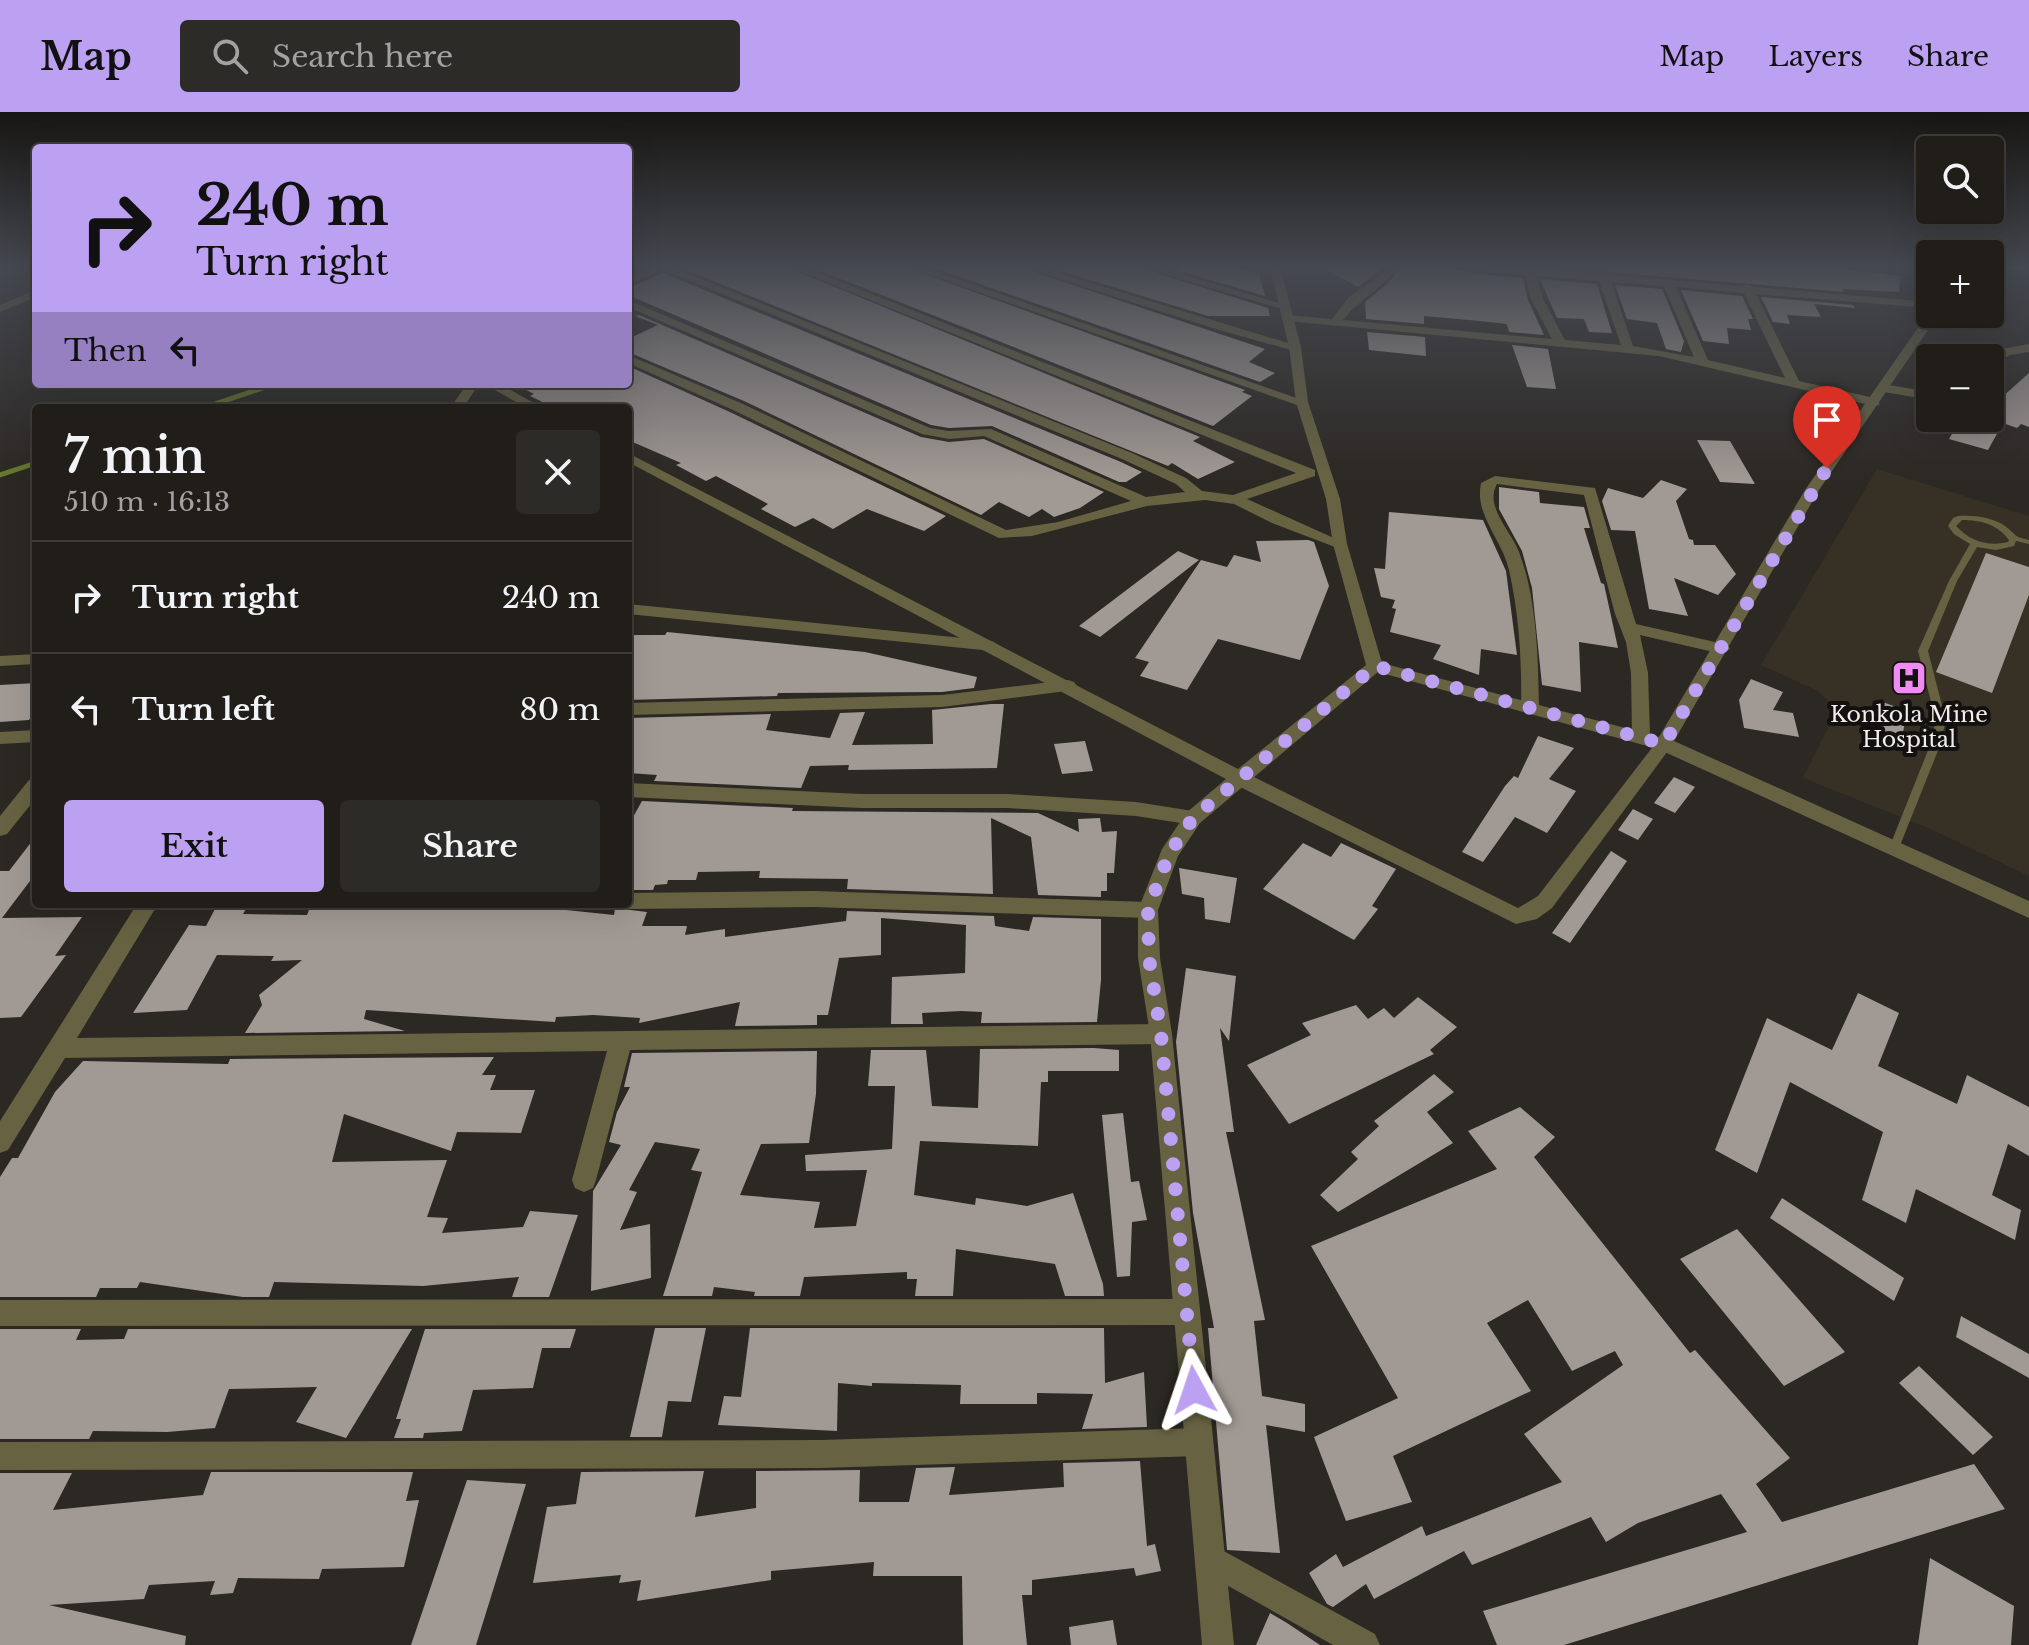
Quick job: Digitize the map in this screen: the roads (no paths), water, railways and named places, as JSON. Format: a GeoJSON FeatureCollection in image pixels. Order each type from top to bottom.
{"type":"FeatureCollection","features":[{"type":"Feature","properties":{"kind":"street"},"geometry":{"type":"LineString","coordinates":[[711,339],[927,431],[949,435],[986,432],[1145,502]]}},
{"type":"Feature","properties":{"kind":"street"},"geometry":{"type":"LineString","coordinates":[[839,339],[1127,456],[1181,481],[1200,497]]}},
{"type":"Feature","properties":{"kind":"street"},"geometry":{"type":"LineString","coordinates":[[968,339],[1316,472]]}},
{"type":"Feature","properties":{"kind":"street"},"geometry":{"type":"LineString","coordinates":[[1119,339],[1302,402]]}},
{"type":"Feature","properties":{"kind":"street"},"geometry":{"type":"LineString","coordinates":[[1263,339],[1295,347]]}},
{"type":"Feature","properties":{"kind":"street"},"geometry":{"type":"LineString","coordinates":[[1293,339],[1316,472],[1375,666]]}},
{"type":"Feature","properties":{"kind":"street"},"geometry":{"type":"LineString","coordinates":[[1521,339],[1628,349],[1702,360],[1793,381],[1878,395],[1916,396]]}},
{"type":"Feature","properties":{"kind":"street"},"geometry":{"type":"LineString","coordinates":[[1625,339],[1628,349]]}},
{"type":"Feature","properties":{"kind":"street"},"geometry":{"type":"LineString","coordinates":[[1693,339],[1702,360]]}},
{"type":"Feature","properties":{"kind":"street"},"geometry":{"type":"LineString","coordinates":[[1772,339],[1793,381]]}},
{"type":"Feature","properties":{"kind":"street"},"geometry":{"type":"LineString","coordinates":[[632,459],[1239,778],[1516,916],[1530,913],[1545,902],[1664,744],[1812,490],[1916,339]]}},
{"type":"Feature","properties":{"kind":"street"},"geometry":{"type":"LineString","coordinates":[[2004,353],[2029,348]]}},
{"type":"Feature","properties":{"kind":"street"},"geometry":{"type":"LineString","coordinates":[[632,361],[738,407],[1004,535],[1047,528],[1145,502],[1200,497],[1234,499],[1316,472]]}},
{"type":"Feature","properties":{"kind":"street"},"geometry":{"type":"LineString","coordinates":[[498,388],[529,404]]}},
{"type":"Feature","properties":{"kind":"street"},"geometry":{"type":"LineString","coordinates":[[1530,706],[1531,680],[1521,589],[1511,552],[1488,510],[1488,483],[1495,480],[1590,491],[1623,614],[1631,628],[1638,656],[1641,736]]}},
{"type":"Feature","properties":{"kind":"street"},"geometry":{"type":"LineString","coordinates":[[1234,499],[1288,525],[1340,544]]}},
{"type":"Feature","properties":{"kind":"street"},"geometry":{"type":"LineString","coordinates":[[632,609],[992,646]]}},
{"type":"Feature","properties":{"kind":"street"},"geometry":{"type":"LineString","coordinates":[[1631,628],[1722,649]]}},
{"type":"Feature","properties":{"kind":"street"},"geometry":{"type":"LineString","coordinates":[[0,661],[32,659]]}},
{"type":"Feature","properties":{"kind":"street"},"geometry":{"type":"LineString","coordinates":[[1375,666],[1664,744],[2029,910]]}},
{"type":"Feature","properties":{"kind":"street"},"geometry":{"type":"LineString","coordinates":[[1218,1645],[1161,1034],[1149,958],[1148,910],[1169,854],[1193,818],[1375,666]]}},
{"type":"Feature","properties":{"kind":"street"},"geometry":{"type":"LineString","coordinates":[[632,709],[942,701],[1068,686]]}},
{"type":"Feature","properties":{"kind":"street"},"geometry":{"type":"LineString","coordinates":[[0,738],[32,736]]}},
{"type":"Feature","properties":{"kind":"street"},"geometry":{"type":"LineString","coordinates":[[0,829],[32,790]]}},
{"type":"Feature","properties":{"kind":"street"},"geometry":{"type":"LineString","coordinates":[[632,790],[861,801],[1008,801],[1136,809],[1193,818]]}},
{"type":"Feature","properties":{"kind":"street"},"geometry":{"type":"LineString","coordinates":[[632,901],[814,899],[1148,910]]}},
{"type":"Feature","properties":{"kind":"street"},"geometry":{"type":"LineString","coordinates":[[0,1142],[146,908]]}},
{"type":"Feature","properties":{"kind":"street"},"geometry":{"type":"LineString","coordinates":[[58,1048],[1161,1034]]}},
{"type":"Feature","properties":{"kind":"street"},"geometry":{"type":"LineString","coordinates":[[584,1180],[621,1041]]}},
{"type":"Feature","properties":{"kind":"street"},"geometry":{"type":"LineString","coordinates":[[0,1313],[1186,1312]]}},
{"type":"Feature","properties":{"kind":"street"},"geometry":{"type":"LineString","coordinates":[[0,1456],[821,1454],[1199,1442]]}},
{"type":"Feature","properties":{"kind":"street"},"geometry":{"type":"LineString","coordinates":[[1211,1559],[1364,1645]]}},
{"type":"Feature","properties":{"kind":"lane"},"geometry":{"type":"LineString","coordinates":[[2012,538],[2011,544],[1999,547],[1975,543],[1952,526],[1956,520],[1985,520],[2003,528],[2012,538],[2029,542]]}},
{"type":"Feature","properties":{"kind":"lane"},"geometry":{"type":"LineString","coordinates":[[1894,848],[1932,753],[1941,721],[1936,691],[1923,651],[1953,581],[1975,543]]}},
{"type":"Feature","properties":{"kind":"waterway"},"geometry":{"type":"LineString","coordinates":[[215,404],[262,388]]}},
{"type":"Feature","properties":{"kind":"waterway"},"geometry":{"type":"LineString","coordinates":[[0,475],[32,464]]}},
{"type":"Feature","properties":{"kind":"place","name":"Konkola Mine Hospital"},"geometry":{"type":"Point","coordinates":[1909,678]}}]}
